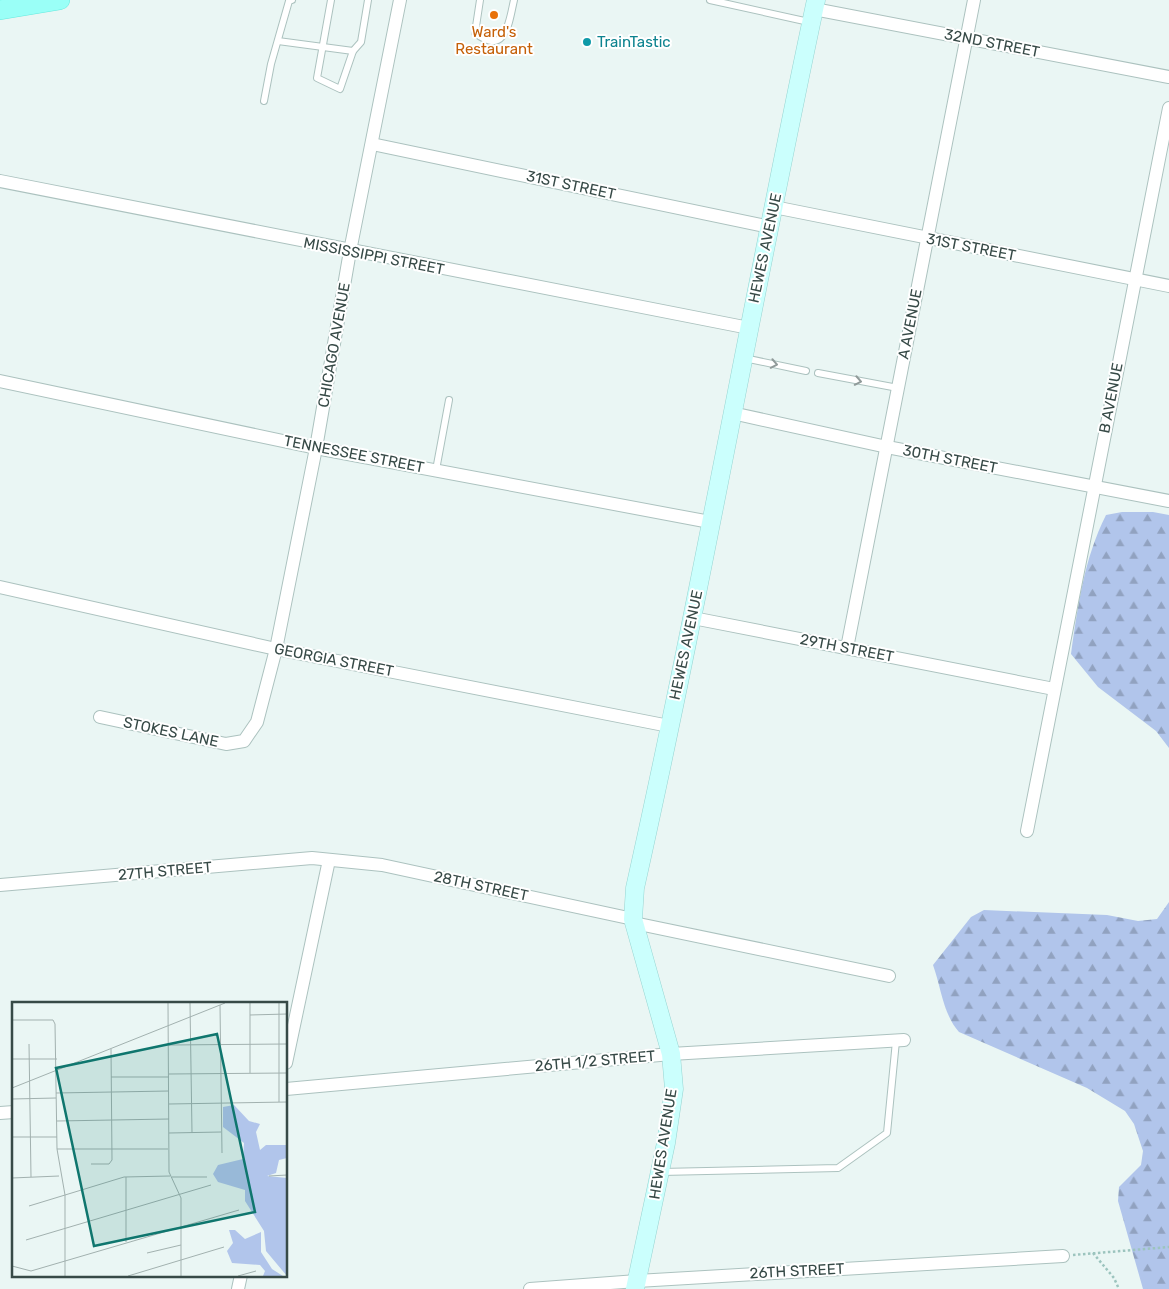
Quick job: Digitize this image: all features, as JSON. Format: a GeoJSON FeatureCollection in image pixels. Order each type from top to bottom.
{"type":"FeatureCollection","features":[{"type":"Feature","properties":{"kind":"main road"},"geometry":{"type":"LineString","coordinates":[[2,10],[60,0]]}},
{"type":"Feature","properties":{"kind":"main road","name":"HEWES AVENUE"},"geometry":{"type":"LineString","coordinates":[[636,1285],[660,1172],[674,1088],[671,1054],[633,921],[635,888],[693,618],[710,522],[814,11]]}},
{"type":"Feature","properties":{"kind":"street","name":"CHICAGO AVENUE"},"geometry":{"type":"LineString","coordinates":[[265,689],[276,649],[316,448],[350,251],[400,0]]}},
{"type":"Feature","properties":{"kind":"street","name":"A AVENUE"},"geometry":{"type":"LineString","coordinates":[[847,648],[974,0]]}},
{"type":"Feature","properties":{"kind":"street","name":"32ND STREET"},"geometry":{"type":"LineString","coordinates":[[814,11],[1169,77]]}},
{"type":"Feature","properties":{"kind":"street","name":"B AVENUE"},"geometry":{"type":"LineString","coordinates":[[1027,831],[1169,108]]}},
{"type":"Feature","properties":{"kind":"street","name":"31ST STREET"},"geometry":{"type":"LineString","coordinates":[[372,144],[770,227]]}},
{"type":"Feature","properties":{"kind":"street","name":"MISSISSIPPI STREET"},"geometry":{"type":"LineString","coordinates":[[0,180],[350,251],[749,328]]}},
{"type":"Feature","properties":{"kind":"street","name":"31ST STREET"},"geometry":{"type":"LineString","coordinates":[[774,207],[1169,286]]}},
{"type":"Feature","properties":{"kind":"street","name":"TENNESSEE STREET"},"geometry":{"type":"LineString","coordinates":[[0,381],[316,448],[710,522]]}},
{"type":"Feature","properties":{"kind":"street","name":"30TH STREET"},"geometry":{"type":"LineString","coordinates":[[732,413],[886,447],[1169,501]]}},
{"type":"Feature","properties":{"kind":"street","name":"GEORGIA STREET"},"geometry":{"type":"LineString","coordinates":[[0,587],[276,649],[669,726]]}},
{"type":"Feature","properties":{"kind":"street","name":"29TH STREET"},"geometry":{"type":"LineString","coordinates":[[693,618],[1054,689]]}},
{"type":"Feature","properties":{"kind":"street","name":"STOKES LANE"},"geometry":{"type":"LineString","coordinates":[[100,717],[226,744],[244,741],[257,722],[265,689]]}},
{"type":"Feature","properties":{"kind":"street","name":"27TH STREET"},"geometry":{"type":"LineString","coordinates":[[0,885],[312,858],[329,860]]}},
{"type":"Feature","properties":{"kind":"street","name":"28TH STREET"},"geometry":{"type":"LineString","coordinates":[[329,860],[382,865],[889,976]]}},
{"type":"Feature","properties":{"kind":"street"},"geometry":{"type":"LineString","coordinates":[[288,1054],[329,860]]}},
{"type":"Feature","properties":{"kind":"street","name":"26TH 1/2 STREET"},"geometry":{"type":"LineString","coordinates":[[288,1089],[671,1054],[900,1040]]}},
{"type":"Feature","properties":{"kind":"street","name":"26TH STREET"},"geometry":{"type":"LineString","coordinates":[[530,1289],[636,1285],[1063,1256]]}},
{"type":"Feature","properties":{"kind":"street"},"geometry":{"type":"LineString","coordinates":[[238,1289],[241,1276]]}},
{"type":"Feature","properties":{"kind":"lane"},"geometry":{"type":"LineString","coordinates":[[264,101],[289,1],[292,0]]}},
{"type":"Feature","properties":{"kind":"lane"},"geometry":{"type":"LineString","coordinates":[[331,0],[316,78],[340,88],[353,51],[361,42],[368,0]]}},
{"type":"Feature","properties":{"kind":"lane"},"geometry":{"type":"LineString","coordinates":[[480,0],[476,33],[483,39],[495,42],[501,39],[508,29],[514,0]]}},
{"type":"Feature","properties":{"kind":"lane"},"geometry":{"type":"LineString","coordinates":[[710,0],[814,11]]}},
{"type":"Feature","properties":{"kind":"lane"},"geometry":{"type":"LineString","coordinates":[[278,41],[353,51]]}},
{"type":"Feature","properties":{"kind":"lane"},"geometry":{"type":"LineString","coordinates":[[743,358],[806,370]]}},
{"type":"Feature","properties":{"kind":"lane"},"geometry":{"type":"LineString","coordinates":[[818,373],[898,388]]}},
{"type":"Feature","properties":{"kind":"lane"},"geometry":{"type":"LineString","coordinates":[[436,470],[449,400]]}},
{"type":"Feature","properties":{"kind":"lane"},"geometry":{"type":"LineString","coordinates":[[660,1172],[838,1168],[887,1133],[900,1040]]}},
{"type":"Feature","properties":{"kind":"path"},"geometry":{"type":"LineString","coordinates":[[1063,1256],[1169,1247]]}},
{"type":"Feature","properties":{"kind":"path"},"geometry":{"type":"LineString","coordinates":[[1092,1253],[1114,1278],[1119,1289]]}},
{"type":"Feature","properties":{"kind":"green space"},"geometry":{"type":"Polygon","coordinates":[[[1122,512],[1153,512],[1169,515],[1169,748],[1156,731],[1098,687],[1071,654],[1079,600],[1092,548],[1106,515],[1122,512]]]}},
{"type":"Feature","properties":{"kind":"green space"},"geometry":{"type":"Polygon","coordinates":[[[1169,902],[1169,1289],[1143,1289],[1118,1201],[1119,1187],[1141,1165],[1143,1151],[1134,1124],[1125,1111],[1087,1088],[959,1032],[949,1017],[933,965],[971,917],[984,910],[1107,915],[1138,921],[1157,919],[1169,902]]]}},
{"type":"Feature","properties":{"kind":"place","name":"Ward's Restaurant"},"geometry":{"type":"Point","coordinates":[494,15]}},
{"type":"Feature","properties":{"kind":"place","name":"TrainTastic"},"geometry":{"type":"Point","coordinates":[587,42]}}]}
